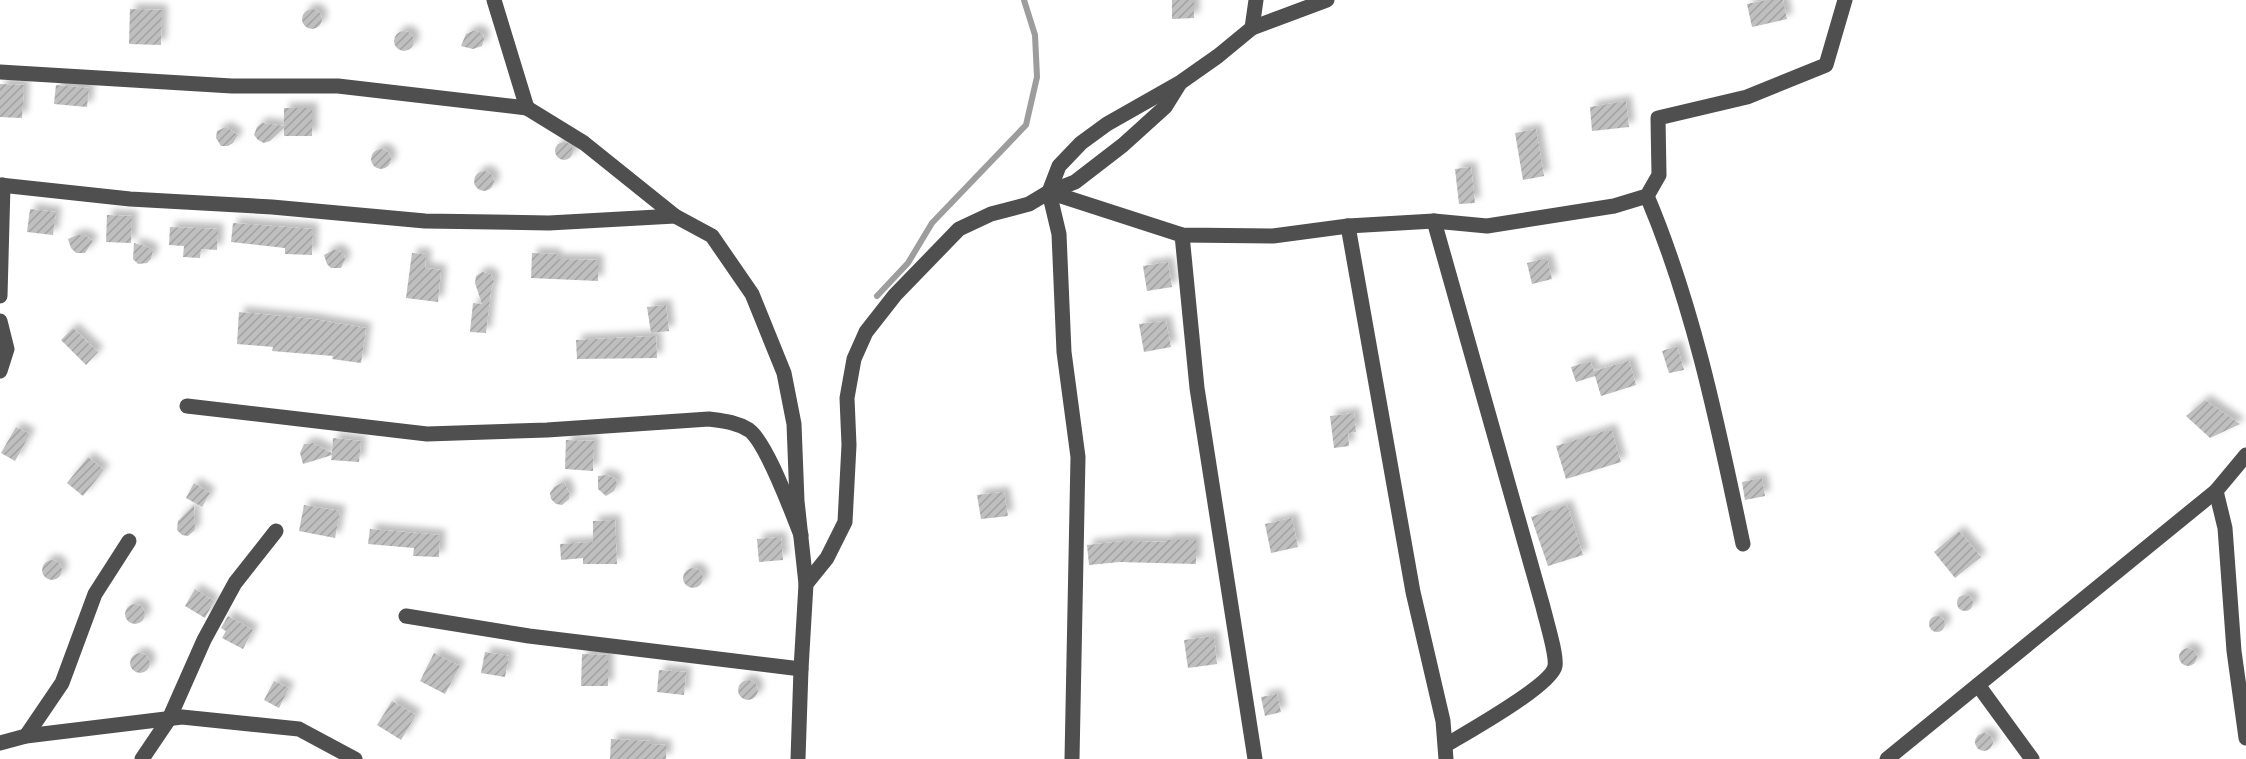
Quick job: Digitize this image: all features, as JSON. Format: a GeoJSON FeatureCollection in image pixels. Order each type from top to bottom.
{"type":"FeatureCollection","features":[{"type":"Feature","properties":{"kind":"street"},"geometry":{"type":"LineString","coordinates":[[494,0],[527,108]]}},
{"type":"Feature","properties":{"kind":"street"},"geometry":{"type":"LineString","coordinates":[[1252,28],[1256,0]]}},
{"type":"Feature","properties":{"kind":"street"},"geometry":{"type":"LineString","coordinates":[[1072,759],[1078,457],[1064,352],[1059,234],[1049,192],[1059,166],[1081,143],[1107,124],[1181,82],[1252,28],[1327,0]]}},
{"type":"Feature","properties":{"kind":"street"},"geometry":{"type":"LineString","coordinates":[[1049,192],[1182,235],[1273,236],[1348,226],[1434,221],[1487,226],[1614,206],[1647,196],[1659,175],[1658,118],[1747,98],[1826,65],[1845,0]]}},
{"type":"Feature","properties":{"kind":"street"},"geometry":{"type":"LineString","coordinates":[[0,72],[232,86],[338,86],[527,108],[584,143],[675,216],[712,236],[752,294],[784,373],[794,424],[797,501],[806,584],[798,759]]}},
{"type":"Feature","properties":{"kind":"street"},"geometry":{"type":"LineString","coordinates":[[806,584],[827,558],[845,522],[849,445],[847,398],[854,359],[866,332],[895,295],[959,229],[991,214],[1029,204],[1049,192],[1075,182],[1123,145],[1165,107],[1181,82]]}},
{"type":"Feature","properties":{"kind":"street"},"geometry":{"type":"LineString","coordinates":[[0,296],[2,185],[130,199],[272,207],[426,221],[549,223],[675,216]]}},
{"type":"Feature","properties":{"kind":"street"},"geometry":{"type":"LineString","coordinates":[[1647,196],[1664,238],[1693,325],[1743,544]]}},
{"type":"Feature","properties":{"kind":"street"},"geometry":{"type":"LineString","coordinates":[[1434,221],[1543,607],[1556,664],[1553,674],[1544,682],[1446,752]]}},
{"type":"Feature","properties":{"kind":"street"},"geometry":{"type":"LineString","coordinates":[[1348,226],[1413,592],[1443,721],[1446,752]]}},
{"type":"Feature","properties":{"kind":"street"},"geometry":{"type":"LineString","coordinates":[[1182,235],[1197,388],[1255,759]]}},
{"type":"Feature","properties":{"kind":"street"},"geometry":{"type":"LineString","coordinates":[[0,321],[7,349],[0,370]]}},
{"type":"Feature","properties":{"kind":"street"},"geometry":{"type":"LineString","coordinates":[[187,406],[427,434],[547,430],[709,419],[734,422],[752,432],[768,458],[784,490],[801,535]]}},
{"type":"Feature","properties":{"kind":"street"},"geometry":{"type":"LineString","coordinates":[[1896,756],[1978,685],[2216,491],[2246,455]]}},
{"type":"Feature","properties":{"kind":"street"},"geometry":{"type":"LineString","coordinates":[[2216,491],[2225,528],[2234,651],[2246,738]]}},
{"type":"Feature","properties":{"kind":"street"},"geometry":{"type":"LineString","coordinates":[[142,759],[169,719],[204,640],[235,583],[276,531]]}},
{"type":"Feature","properties":{"kind":"street"},"geometry":{"type":"LineString","coordinates":[[26,736],[62,682],[95,594],[129,541]]}},
{"type":"Feature","properties":{"kind":"street"},"geometry":{"type":"LineString","coordinates":[[406,616],[529,636],[801,669]]}},
{"type":"Feature","properties":{"kind":"street"},"geometry":{"type":"LineString","coordinates":[[2234,651],[2246,636]]}},
{"type":"Feature","properties":{"kind":"street"},"geometry":{"type":"LineString","coordinates":[[1978,685],[2032,759]]}},
{"type":"Feature","properties":{"kind":"street"},"geometry":{"type":"LineString","coordinates":[[0,743],[26,736],[182,717],[299,729],[355,759]]}},
{"type":"Feature","properties":{"kind":"building"},"geometry":{"type":"Polygon","coordinates":[[[1172,0],[1194,0],[1194,18],[1172,19],[1172,0]]]}},
{"type":"Feature","properties":{"kind":"building"},"geometry":{"type":"Polygon","coordinates":[[[1766,0],[1783,0],[1787,19],[1752,27],[1747,4],[1766,0]]]}},
{"type":"Feature","properties":{"kind":"building"},"geometry":{"type":"Polygon","coordinates":[[[130,9],[162,10],[161,45],[129,44],[130,9]]]}},
{"type":"Feature","properties":{"kind":"building"},"geometry":{"type":"Polygon","coordinates":[[[312,9],[319,12],[322,19],[319,26],[312,29],[305,26],[302,19],[305,12],[312,9]]]}},
{"type":"Feature","properties":{"kind":"building"},"geometry":{"type":"Polygon","coordinates":[[[475,30],[483,34],[482,46],[473,49],[461,46],[466,34],[475,30]]]}},
{"type":"Feature","properties":{"kind":"building"},"geometry":{"type":"Polygon","coordinates":[[[404,31],[411,34],[414,41],[411,48],[404,51],[397,48],[394,41],[397,34],[404,31]]]}},
{"type":"Feature","properties":{"kind":"building"},"geometry":{"type":"Polygon","coordinates":[[[0,84],[24,85],[22,118],[0,117],[0,84]]]}},
{"type":"Feature","properties":{"kind":"building"},"geometry":{"type":"Polygon","coordinates":[[[56,85],[89,88],[87,107],[54,104],[56,85]]]}},
{"type":"Feature","properties":{"kind":"building"},"geometry":{"type":"Polygon","coordinates":[[[1626,101],[1629,127],[1592,131],[1590,107],[1626,101]]]}},
{"type":"Feature","properties":{"kind":"building"},"geometry":{"type":"Polygon","coordinates":[[[284,108],[312,108],[312,136],[284,136],[284,128],[270,141],[264,143],[258,140],[254,135],[257,127],[262,123],[284,126],[284,108]]]}},
{"type":"Feature","properties":{"kind":"building"},"geometry":{"type":"Polygon","coordinates":[[[226,127],[238,135],[233,143],[221,146],[216,138],[217,131],[226,127]]]}},
{"type":"Feature","properties":{"kind":"building"},"geometry":{"type":"Polygon","coordinates":[[[1536,129],[1544,176],[1523,180],[1515,133],[1536,129]]]}},
{"type":"Feature","properties":{"kind":"building"},"geometry":{"type":"Polygon","coordinates":[[[560,142],[568,142],[573,147],[571,158],[560,160],[555,155],[555,147],[560,142]]]}},
{"type":"Feature","properties":{"kind":"building"},"geometry":{"type":"Polygon","coordinates":[[[381,149],[388,152],[391,159],[388,166],[381,169],[374,166],[371,159],[374,152],[381,149]]]}},
{"type":"Feature","properties":{"kind":"building"},"geometry":{"type":"Polygon","coordinates":[[[1471,167],[1475,203],[1459,204],[1455,169],[1471,167]]]}},
{"type":"Feature","properties":{"kind":"building"},"geometry":{"type":"Polygon","coordinates":[[[484,171],[491,174],[494,181],[491,188],[484,191],[477,188],[474,181],[477,174],[484,171]]]}},
{"type":"Feature","properties":{"kind":"building"},"geometry":{"type":"Polygon","coordinates":[[[30,209],[56,212],[53,235],[27,232],[30,209]]]}},
{"type":"Feature","properties":{"kind":"building"},"geometry":{"type":"Polygon","coordinates":[[[107,215],[132,216],[131,243],[106,242],[107,215]]]}},
{"type":"Feature","properties":{"kind":"building"},"geometry":{"type":"Polygon","coordinates":[[[233,223],[313,229],[312,255],[285,254],[285,248],[231,242],[233,223]]]}},
{"type":"Feature","properties":{"kind":"building"},"geometry":{"type":"Polygon","coordinates":[[[170,227],[218,229],[217,250],[201,249],[200,258],[183,257],[184,246],[169,245],[170,227]]]}},
{"type":"Feature","properties":{"kind":"building"},"geometry":{"type":"Polygon","coordinates":[[[84,235],[93,241],[85,253],[76,253],[71,248],[68,239],[84,235]]]}},
{"type":"Feature","properties":{"kind":"building"},"geometry":{"type":"Polygon","coordinates":[[[134,243],[153,250],[151,259],[147,263],[138,264],[133,259],[134,243]]]}},
{"type":"Feature","properties":{"kind":"building"},"geometry":{"type":"Polygon","coordinates":[[[333,250],[339,250],[344,255],[345,260],[341,268],[331,268],[327,264],[324,255],[333,250]]]}},
{"type":"Feature","properties":{"kind":"building"},"geometry":{"type":"Polygon","coordinates":[[[412,253],[426,254],[425,268],[441,270],[438,302],[406,298],[412,253]]]}},
{"type":"Feature","properties":{"kind":"building"},"geometry":{"type":"Polygon","coordinates":[[[532,253],[556,254],[556,259],[598,260],[598,281],[531,278],[532,253]]]}},
{"type":"Feature","properties":{"kind":"building"},"geometry":{"type":"Polygon","coordinates":[[[1547,258],[1552,279],[1532,284],[1527,263],[1547,258]]]}},
{"type":"Feature","properties":{"kind":"building"},"geometry":{"type":"Polygon","coordinates":[[[1168,262],[1172,287],[1147,291],[1143,266],[1168,262]]]}},
{"type":"Feature","properties":{"kind":"building"},"geometry":{"type":"Polygon","coordinates":[[[482,272],[491,274],[494,282],[486,333],[470,332],[473,303],[482,304],[475,283],[476,276],[482,272]]]}},
{"type":"Feature","properties":{"kind":"building"},"geometry":{"type":"Polygon","coordinates":[[[666,305],[669,331],[651,333],[647,307],[666,305]]]}},
{"type":"Feature","properties":{"kind":"building"},"geometry":{"type":"Polygon","coordinates":[[[239,312],[313,319],[366,328],[361,363],[332,359],[333,356],[272,351],[273,347],[237,344],[239,312]]]}},
{"type":"Feature","properties":{"kind":"building"},"geometry":{"type":"Polygon","coordinates":[[[1166,321],[1171,347],[1144,352],[1139,324],[1166,321]]]}},
{"type":"Feature","properties":{"kind":"building"},"geometry":{"type":"Polygon","coordinates":[[[73,328],[98,352],[86,365],[61,340],[73,328]]]}},
{"type":"Feature","properties":{"kind":"building"},"geometry":{"type":"Polygon","coordinates":[[[656,336],[657,358],[577,359],[576,340],[656,336]]]}},
{"type":"Feature","properties":{"kind":"building"},"geometry":{"type":"Polygon","coordinates":[[[1677,346],[1684,370],[1669,373],[1662,351],[1677,346]]]}},
{"type":"Feature","properties":{"kind":"building"},"geometry":{"type":"Polygon","coordinates":[[[1590,361],[1594,371],[1629,361],[1636,385],[1601,396],[1595,376],[1576,382],[1571,367],[1590,361]]]}},
{"type":"Feature","properties":{"kind":"building"},"geometry":{"type":"Polygon","coordinates":[[[2205,400],[2240,424],[2210,438],[2186,416],[2205,400]]]}},
{"type":"Feature","properties":{"kind":"building"},"geometry":{"type":"Polygon","coordinates":[[[1354,413],[1356,432],[1348,433],[1349,446],[1334,448],[1330,416],[1354,413]]]}},
{"type":"Feature","properties":{"kind":"building"},"geometry":{"type":"Polygon","coordinates":[[[16,427],[30,434],[15,461],[1,453],[16,427]]]}},
{"type":"Feature","properties":{"kind":"building"},"geometry":{"type":"Polygon","coordinates":[[[1611,429],[1621,462],[1566,479],[1556,446],[1611,429]]]}},
{"type":"Feature","properties":{"kind":"building"},"geometry":{"type":"Polygon","coordinates":[[[333,438],[361,441],[359,462],[331,460],[332,455],[303,464],[300,453],[304,444],[313,443],[332,453],[333,438]]]}},
{"type":"Feature","properties":{"kind":"building"},"geometry":{"type":"Polygon","coordinates":[[[566,440],[594,441],[593,471],[565,469],[566,440]]]}},
{"type":"Feature","properties":{"kind":"building"},"geometry":{"type":"Polygon","coordinates":[[[88,457],[104,470],[83,496],[67,483],[88,457]]]}},
{"type":"Feature","properties":{"kind":"building"},"geometry":{"type":"Polygon","coordinates":[[[607,475],[616,479],[617,485],[614,491],[606,496],[598,489],[598,476],[607,475]]]}},
{"type":"Feature","properties":{"kind":"building"},"geometry":{"type":"Polygon","coordinates":[[[1762,478],[1765,496],[1745,500],[1742,482],[1762,478]]]}},
{"type":"Feature","properties":{"kind":"building"},"geometry":{"type":"Polygon","coordinates":[[[564,482],[569,499],[562,505],[556,504],[551,499],[550,493],[554,487],[564,482]]]}},
{"type":"Feature","properties":{"kind":"building"},"geometry":{"type":"Polygon","coordinates":[[[194,483],[210,493],[202,507],[186,498],[194,483]]]}},
{"type":"Feature","properties":{"kind":"building"},"geometry":{"type":"Polygon","coordinates":[[[1004,492],[1008,516],[981,519],[977,495],[1004,492]]]}},
{"type":"Feature","properties":{"kind":"building"},"geometry":{"type":"Polygon","coordinates":[[[194,505],[195,530],[188,536],[182,535],[177,530],[178,521],[194,505]]]}},
{"type":"Feature","properties":{"kind":"building"},"geometry":{"type":"Polygon","coordinates":[[[304,505],[340,511],[335,538],[299,531],[304,505]]]}},
{"type":"Feature","properties":{"kind":"building"},"geometry":{"type":"Polygon","coordinates":[[[1567,505],[1583,555],[1548,566],[1531,517],[1567,505]]]}},
{"type":"Feature","properties":{"kind":"building"},"geometry":{"type":"Polygon","coordinates":[[[1292,518],[1298,547],[1271,553],[1265,524],[1292,518]]]}},
{"type":"Feature","properties":{"kind":"building"},"geometry":{"type":"Polygon","coordinates":[[[615,520],[617,564],[583,564],[583,558],[561,560],[560,544],[593,542],[593,521],[615,520]]]}},
{"type":"Feature","properties":{"kind":"building"},"geometry":{"type":"Polygon","coordinates":[[[370,529],[440,535],[439,557],[413,556],[414,548],[368,544],[370,529]]]}},
{"type":"Feature","properties":{"kind":"building"},"geometry":{"type":"Polygon","coordinates":[[[1959,531],[1981,557],[1955,578],[1934,552],[1959,531]]]}},
{"type":"Feature","properties":{"kind":"building"},"geometry":{"type":"Polygon","coordinates":[[[781,537],[783,560],[759,562],[757,539],[781,537]]]}},
{"type":"Feature","properties":{"kind":"building"},"geometry":{"type":"Polygon","coordinates":[[[1167,540],[1196,540],[1196,564],[1119,562],[1089,565],[1087,545],[1125,541],[1167,542],[1167,540]]]}},
{"type":"Feature","properties":{"kind":"building"},"geometry":{"type":"Polygon","coordinates":[[[52,560],[59,563],[62,570],[59,577],[52,580],[45,577],[42,570],[45,563],[52,560]]]}},
{"type":"Feature","properties":{"kind":"building"},"geometry":{"type":"Polygon","coordinates":[[[693,568],[700,571],[703,578],[700,585],[693,588],[686,585],[683,578],[686,571],[693,568]]]}},
{"type":"Feature","properties":{"kind":"building"},"geometry":{"type":"Polygon","coordinates":[[[195,589],[214,601],[205,618],[185,606],[195,589]]]}},
{"type":"Feature","properties":{"kind":"building"},"geometry":{"type":"Polygon","coordinates":[[[1965,595],[1971,597],[1973,603],[1971,609],[1965,611],[1959,609],[1957,603],[1959,597],[1965,595]]]}},
{"type":"Feature","properties":{"kind":"building"},"geometry":{"type":"Polygon","coordinates":[[[135,604],[142,607],[145,614],[142,621],[135,624],[128,621],[125,614],[128,607],[135,604]]]}},
{"type":"Feature","properties":{"kind":"building"},"geometry":{"type":"Polygon","coordinates":[[[228,616],[253,630],[243,649],[222,638],[226,631],[221,628],[228,616]]]}},
{"type":"Feature","properties":{"kind":"building"},"geometry":{"type":"Polygon","coordinates":[[[1937,616],[1943,618],[1945,624],[1943,630],[1937,632],[1931,630],[1929,624],[1931,618],[1937,616]]]}},
{"type":"Feature","properties":{"kind":"building"},"geometry":{"type":"Polygon","coordinates":[[[1214,636],[1217,664],[1188,668],[1184,640],[1214,636]]]}},
{"type":"Feature","properties":{"kind":"building"},"geometry":{"type":"Polygon","coordinates":[[[2184,648],[2192,648],[2197,653],[2195,664],[2184,666],[2179,661],[2179,653],[2184,648]]]}},
{"type":"Feature","properties":{"kind":"building"},"geometry":{"type":"Polygon","coordinates":[[[485,652],[509,656],[505,677],[481,673],[485,652]]]}},
{"type":"Feature","properties":{"kind":"building"},"geometry":{"type":"Polygon","coordinates":[[[140,653],[147,656],[150,663],[147,670],[140,673],[133,670],[130,663],[133,656],[140,653]]]}},
{"type":"Feature","properties":{"kind":"building"},"geometry":{"type":"Polygon","coordinates":[[[434,653],[460,666],[445,694],[420,681],[434,653]]]}},
{"type":"Feature","properties":{"kind":"building"},"geometry":{"type":"Polygon","coordinates":[[[582,654],[608,655],[608,686],[581,686],[582,654]]]}},
{"type":"Feature","properties":{"kind":"building"},"geometry":{"type":"Polygon","coordinates":[[[659,670],[686,672],[684,695],[657,692],[659,670]]]}},
{"type":"Feature","properties":{"kind":"building"},"geometry":{"type":"Polygon","coordinates":[[[748,680],[755,683],[758,690],[755,697],[748,700],[741,697],[738,690],[741,683],[748,680]]]}},
{"type":"Feature","properties":{"kind":"building"},"geometry":{"type":"Polygon","coordinates":[[[274,681],[289,688],[279,708],[264,700],[274,681]]]}},
{"type":"Feature","properties":{"kind":"building"},"geometry":{"type":"Polygon","coordinates":[[[1277,694],[1281,712],[1265,716],[1261,697],[1277,694]]]}},
{"type":"Feature","properties":{"kind":"building"},"geometry":{"type":"Polygon","coordinates":[[[392,701],[416,715],[401,740],[377,725],[392,701]]]}},
{"type":"Feature","properties":{"kind":"building"},"geometry":{"type":"Polygon","coordinates":[[[1984,733],[1990,736],[1993,742],[1990,748],[1984,751],[1978,748],[1975,742],[1978,736],[1984,733]]]}},
{"type":"Feature","properties":{"kind":"building"},"geometry":{"type":"Polygon","coordinates":[[[611,739],[650,741],[650,744],[666,745],[666,759],[610,759],[611,739]]]}},
{"type":"Feature","properties":{"kind":"waterway"},"geometry":{"type":"LineString","coordinates":[[877,296],[908,263],[932,223],[1026,125],[1037,77],[1035,35],[1024,0]]}}]}
